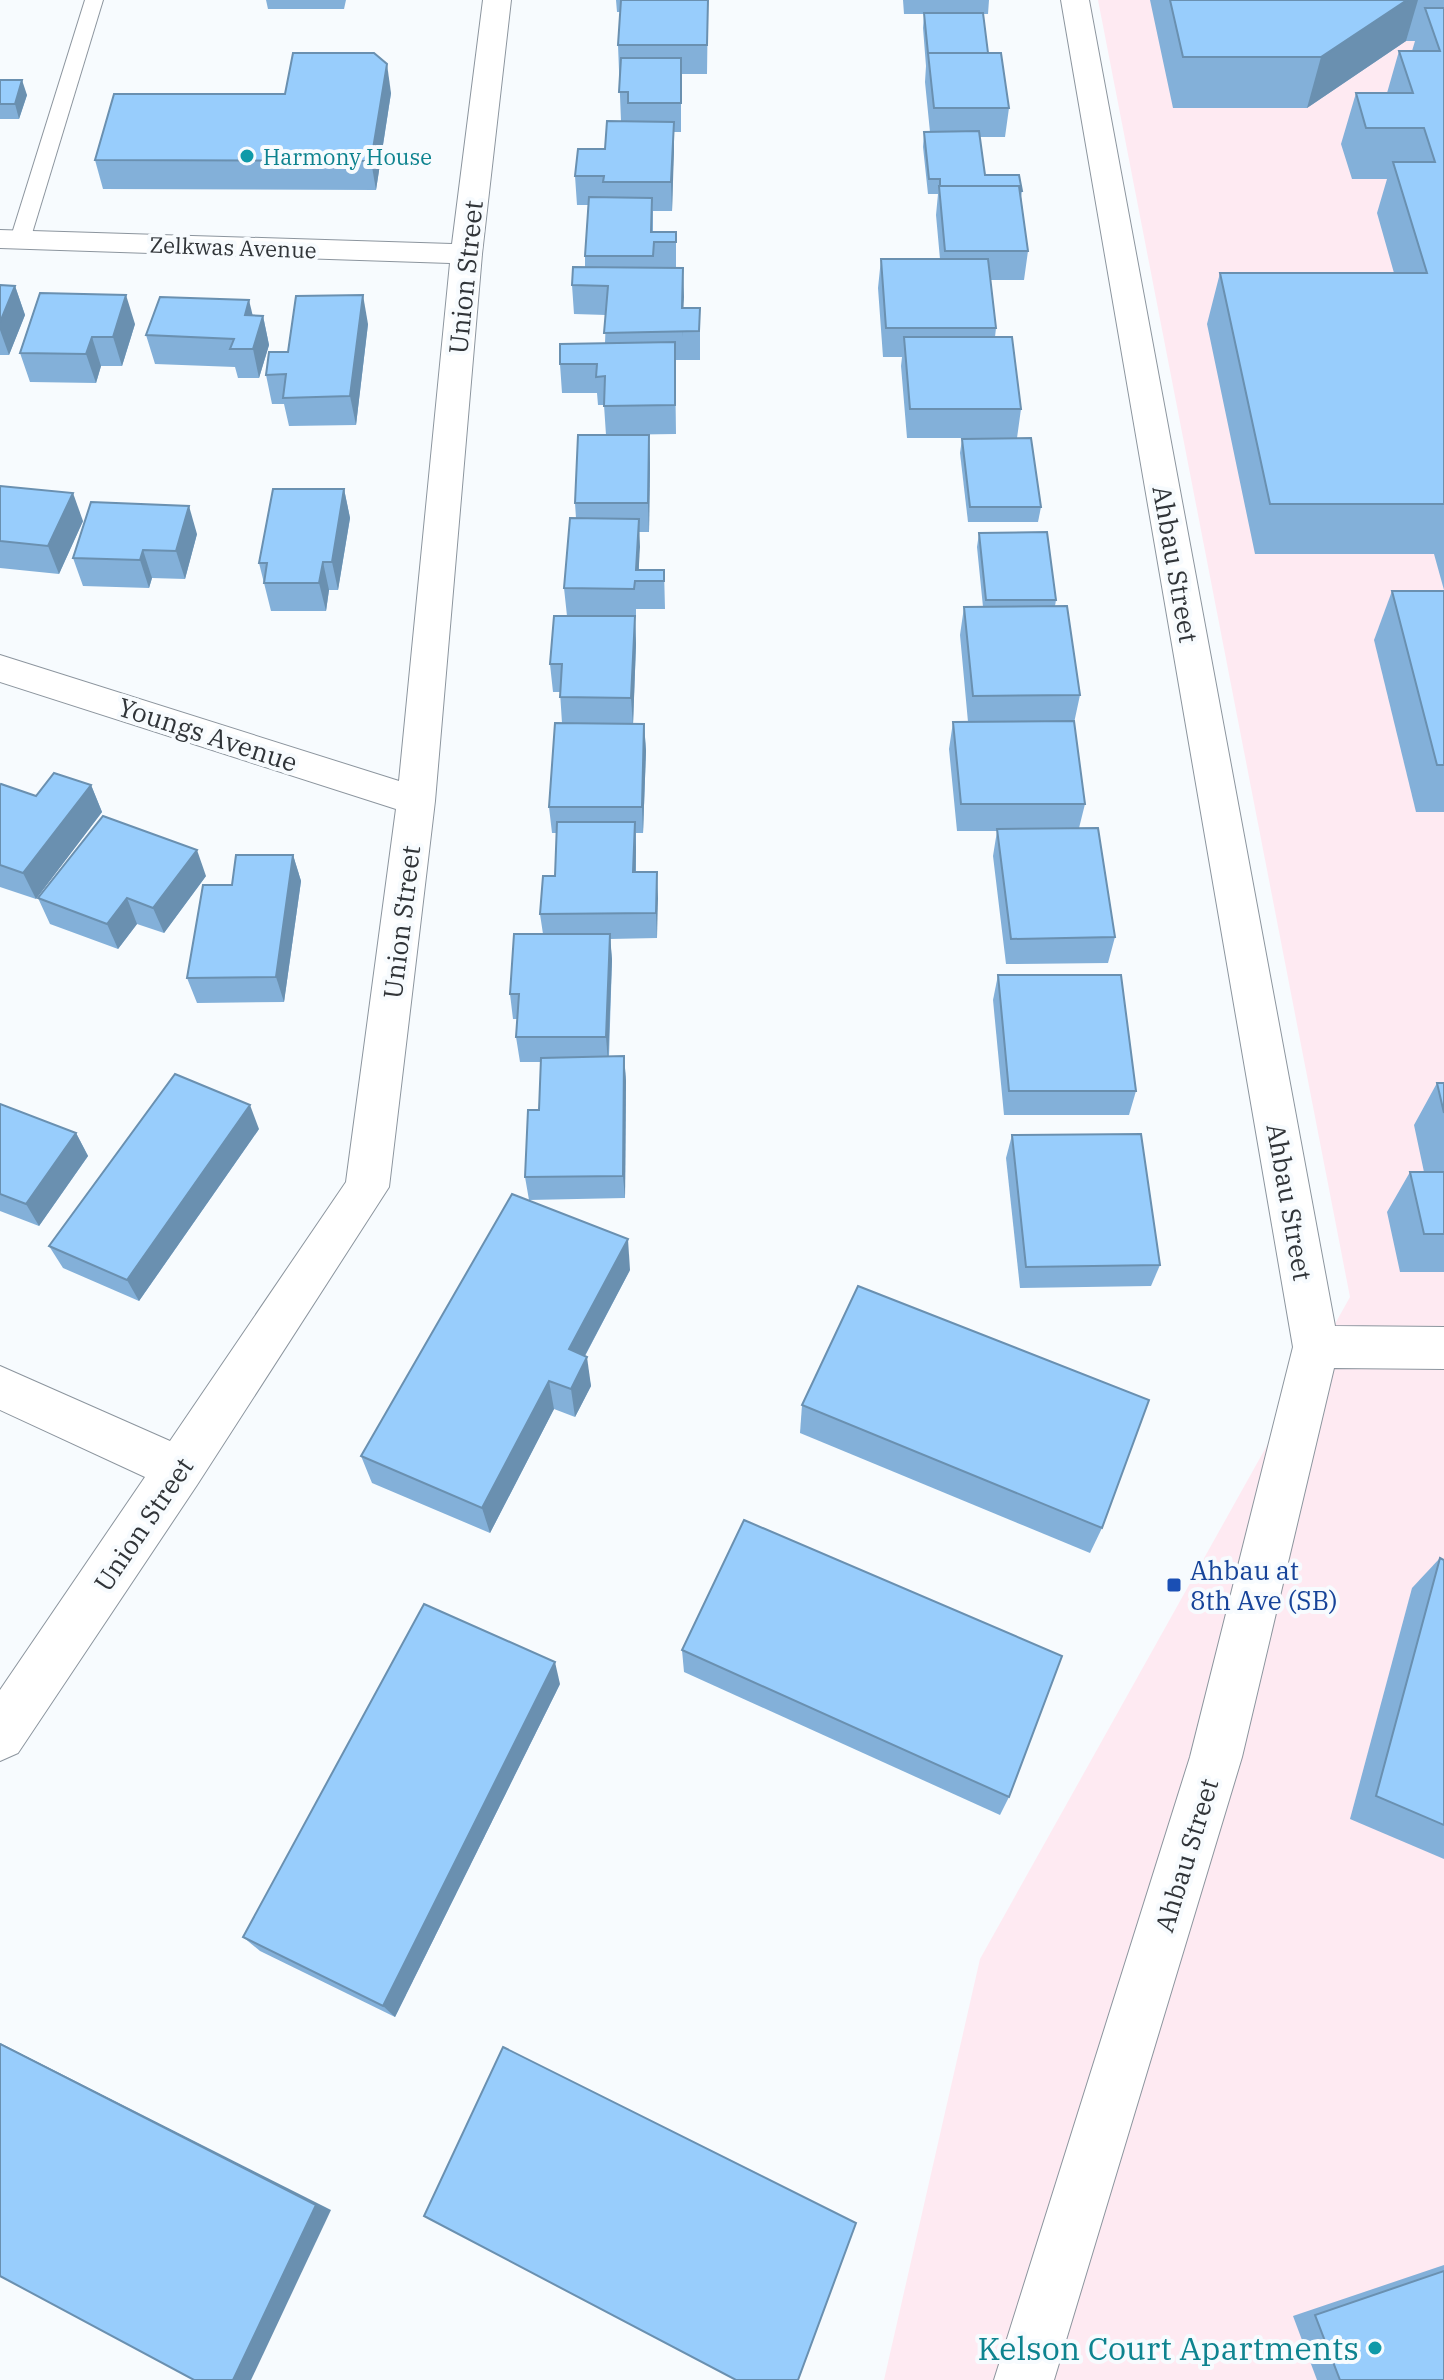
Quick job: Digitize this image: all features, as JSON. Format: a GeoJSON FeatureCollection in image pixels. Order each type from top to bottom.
{"type":"FeatureCollection","features":[{"type":"Feature","properties":{"kind":"street","name":"Union Street"},"geometry":{"type":"LineString","coordinates":[[0,1735],[367,1187],[416,801],[466,254],[497,0]]}},
{"type":"Feature","properties":{"kind":"street","name":"Ahbau Street"},"geometry":{"type":"LineString","coordinates":[[1024,2380],[1216,1757],[1316,1347],[1075,0]]}},
{"type":"Feature","properties":{"kind":"street","name":"Zelkwas Avenue"},"geometry":{"type":"LineString","coordinates":[[10,240],[466,254]]}},
{"type":"Feature","properties":{"kind":"street","name":"Youngs Avenue"},"geometry":{"type":"LineString","coordinates":[[0,668],[416,801]]}},
{"type":"Feature","properties":{"kind":"street"},"geometry":{"type":"LineString","coordinates":[[1316,1347],[1444,1348]]}},
{"type":"Feature","properties":{"kind":"street"},"geometry":{"type":"LineString","coordinates":[[0,1387],[180,1469]]}},
{"type":"Feature","properties":{"kind":"lane"},"geometry":{"type":"LineString","coordinates":[[10,240],[94,0]]}},
{"type":"Feature","properties":{"kind":"shaded area"},"geometry":{"type":"Polygon","coordinates":[[[1098,0],[1444,0],[1444,2380],[884,2380],[980,1959],[1350,1297],[1098,0]]]}},
{"type":"Feature","properties":{"kind":"building"},"geometry":{"type":"Polygon","coordinates":[[[621,0],[708,0],[707,45],[618,45],[621,0]]]}},
{"type":"Feature","properties":{"kind":"building"},"geometry":{"type":"Polygon","coordinates":[[[1170,0],[1407,0],[1321,57],[1183,57],[1170,0]]]}},
{"type":"Feature","properties":{"kind":"building"},"geometry":{"type":"Polygon","coordinates":[[[1425,8],[1444,8],[1444,504],[1270,504],[1220,273],[1427,273],[1393,162],[1435,162],[1424,128],[1366,128],[1356,93],[1413,93],[1399,51],[1440,51],[1425,8]]]}},
{"type":"Feature","properties":{"kind":"building"},"geometry":{"type":"Polygon","coordinates":[[[924,13],[983,13],[988,53],[928,53],[924,13]]]}},
{"type":"Feature","properties":{"kind":"building"},"geometry":{"type":"Polygon","coordinates":[[[293,53],[374,53],[387,64],[371,161],[95,160],[114,94],[285,94],[293,53]]]}},
{"type":"Feature","properties":{"kind":"building"},"geometry":{"type":"Polygon","coordinates":[[[928,53],[1001,53],[1009,108],[934,108],[928,53]]]}},
{"type":"Feature","properties":{"kind":"building"},"geometry":{"type":"Polygon","coordinates":[[[621,58],[681,58],[681,103],[628,103],[628,92],[619,92],[621,58]]]}},
{"type":"Feature","properties":{"kind":"building"},"geometry":{"type":"Polygon","coordinates":[[[0,80],[22,80],[15,104],[0,104],[0,80]]]}},
{"type":"Feature","properties":{"kind":"building"},"geometry":{"type":"Polygon","coordinates":[[[607,121],[674,122],[671,182],[603,182],[604,176],[575,176],[578,149],[605,149],[607,121]]]}},
{"type":"Feature","properties":{"kind":"building"},"geometry":{"type":"Polygon","coordinates":[[[979,131],[985,175],[1019,175],[1022,191],[1019,186],[940,186],[940,179],[929,179],[924,132],[979,131]]]}},
{"type":"Feature","properties":{"kind":"building"},"geometry":{"type":"Polygon","coordinates":[[[939,186],[1019,186],[1028,251],[945,251],[939,186]]]}},
{"type":"Feature","properties":{"kind":"building"},"geometry":{"type":"Polygon","coordinates":[[[589,197],[652,198],[651,232],[676,232],[676,242],[654,242],[653,256],[585,256],[589,197]]]}},
{"type":"Feature","properties":{"kind":"building"},"geometry":{"type":"Polygon","coordinates":[[[881,259],[988,259],[996,328],[886,328],[881,259]]]}},
{"type":"Feature","properties":{"kind":"building"},"geometry":{"type":"Polygon","coordinates":[[[573,267],[683,268],[682,308],[700,308],[699,331],[604,333],[608,286],[572,285],[573,267]]]}},
{"type":"Feature","properties":{"kind":"building"},"geometry":{"type":"Polygon","coordinates":[[[0,285],[15,286],[0,322],[0,285]]]}},
{"type":"Feature","properties":{"kind":"building"},"geometry":{"type":"Polygon","coordinates":[[[40,293],[126,295],[113,337],[92,337],[86,354],[20,353],[40,293]]]}},
{"type":"Feature","properties":{"kind":"building"},"geometry":{"type":"Polygon","coordinates":[[[363,295],[350,396],[283,398],[286,374],[266,375],[269,352],[288,352],[296,296],[363,295]]]}},
{"type":"Feature","properties":{"kind":"building"},"geometry":{"type":"Polygon","coordinates":[[[160,297],[249,300],[245,315],[263,316],[253,349],[230,349],[234,339],[146,335],[160,297]]]}},
{"type":"Feature","properties":{"kind":"building"},"geometry":{"type":"Polygon","coordinates":[[[904,337],[1012,337],[1021,409],[910,409],[904,337]]]}},
{"type":"Feature","properties":{"kind":"building"},"geometry":{"type":"Polygon","coordinates":[[[675,342],[675,405],[604,406],[605,376],[596,377],[597,364],[560,364],[560,344],[675,342]]]}},
{"type":"Feature","properties":{"kind":"building"},"geometry":{"type":"Polygon","coordinates":[[[578,435],[649,435],[648,503],[575,503],[578,435]]]}},
{"type":"Feature","properties":{"kind":"building"},"geometry":{"type":"Polygon","coordinates":[[[1031,438],[1041,507],[970,507],[962,439],[1031,438]]]}},
{"type":"Feature","properties":{"kind":"building"},"geometry":{"type":"Polygon","coordinates":[[[0,486],[73,493],[48,546],[0,541],[0,486]]]}},
{"type":"Feature","properties":{"kind":"building"},"geometry":{"type":"Polygon","coordinates":[[[273,489],[344,489],[332,562],[323,562],[319,583],[264,583],[267,563],[259,563],[273,489]]]}},
{"type":"Feature","properties":{"kind":"building"},"geometry":{"type":"Polygon","coordinates":[[[91,502],[189,506],[176,551],[143,550],[140,560],[73,558],[91,502]]]}},
{"type":"Feature","properties":{"kind":"building"},"geometry":{"type":"Polygon","coordinates":[[[570,518],[639,519],[636,570],[664,570],[664,581],[635,581],[634,589],[564,588],[570,518]]]}},
{"type":"Feature","properties":{"kind":"building"},"geometry":{"type":"Polygon","coordinates":[[[1047,532],[1056,600],[986,600],[979,533],[1047,532]]]}},
{"type":"Feature","properties":{"kind":"building"},"geometry":{"type":"Polygon","coordinates":[[[1392,591],[1444,591],[1444,765],[1437,765],[1392,591]]]}},
{"type":"Feature","properties":{"kind":"building"},"geometry":{"type":"Polygon","coordinates":[[[1067,606],[1080,695],[973,696],[964,607],[1067,606]]]}},
{"type":"Feature","properties":{"kind":"building"},"geometry":{"type":"Polygon","coordinates":[[[554,616],[635,616],[631,698],[560,697],[562,664],[550,664],[554,616]]]}},
{"type":"Feature","properties":{"kind":"building"},"geometry":{"type":"Polygon","coordinates":[[[1074,721],[1085,804],[961,804],[953,722],[1074,721]]]}},
{"type":"Feature","properties":{"kind":"building"},"geometry":{"type":"Polygon","coordinates":[[[555,723],[644,724],[642,807],[549,807],[555,723]]]}},
{"type":"Feature","properties":{"kind":"building"},"geometry":{"type":"Polygon","coordinates":[[[54,773],[91,785],[23,873],[0,865],[0,785],[36,796],[54,773]]]}},
{"type":"Feature","properties":{"kind":"building"},"geometry":{"type":"Polygon","coordinates":[[[103,816],[197,850],[153,908],[127,898],[107,924],[38,898],[103,816]]]}},
{"type":"Feature","properties":{"kind":"building"},"geometry":{"type":"Polygon","coordinates":[[[557,822],[635,822],[633,872],[657,872],[656,913],[540,914],[543,876],[555,876],[557,822]]]}},
{"type":"Feature","properties":{"kind":"building"},"geometry":{"type":"Polygon","coordinates":[[[1098,828],[1115,937],[1011,939],[997,829],[1098,828]]]}},
{"type":"Feature","properties":{"kind":"building"},"geometry":{"type":"Polygon","coordinates":[[[236,855],[293,855],[276,977],[187,978],[203,885],[232,885],[236,855]]]}},
{"type":"Feature","properties":{"kind":"building"},"geometry":{"type":"Polygon","coordinates":[[[514,934],[610,934],[606,1037],[516,1037],[519,994],[510,994],[514,934]]]}},
{"type":"Feature","properties":{"kind":"building"},"geometry":{"type":"Polygon","coordinates":[[[998,975],[1121,975],[1136,1091],[1009,1091],[998,975]]]}},
{"type":"Feature","properties":{"kind":"building"},"geometry":{"type":"Polygon","coordinates":[[[624,1056],[623,1176],[525,1177],[528,1110],[539,1110],[541,1058],[624,1056]]]}},
{"type":"Feature","properties":{"kind":"building"},"geometry":{"type":"Polygon","coordinates":[[[175,1074],[250,1105],[127,1280],[49,1246],[175,1074]]]}},
{"type":"Feature","properties":{"kind":"building"},"geometry":{"type":"Polygon","coordinates":[[[1437,1083],[1444,1083],[1444,1113],[1437,1083]]]}},
{"type":"Feature","properties":{"kind":"building"},"geometry":{"type":"Polygon","coordinates":[[[0,1104],[76,1133],[26,1204],[0,1194],[0,1104]]]}},
{"type":"Feature","properties":{"kind":"building"},"geometry":{"type":"Polygon","coordinates":[[[1141,1134],[1160,1265],[1026,1267],[1012,1135],[1141,1134]]]}},
{"type":"Feature","properties":{"kind":"building"},"geometry":{"type":"Polygon","coordinates":[[[1410,1172],[1444,1172],[1444,1234],[1424,1234],[1410,1172]]]}},
{"type":"Feature","properties":{"kind":"building"},"geometry":{"type":"Polygon","coordinates":[[[512,1194],[628,1239],[569,1349],[587,1357],[571,1389],[549,1381],[482,1508],[361,1456],[512,1194]]]}},
{"type":"Feature","properties":{"kind":"building"},"geometry":{"type":"Polygon","coordinates":[[[858,1286],[1149,1400],[1102,1528],[802,1405],[858,1286]]]}},
{"type":"Feature","properties":{"kind":"building"},"geometry":{"type":"Polygon","coordinates":[[[744,1520],[1062,1656],[1009,1797],[682,1650],[744,1520]]]}},
{"type":"Feature","properties":{"kind":"building"},"geometry":{"type":"Polygon","coordinates":[[[1440,1558],[1444,1560],[1444,1825],[1376,1796],[1440,1558]]]}},
{"type":"Feature","properties":{"kind":"building"},"geometry":{"type":"Polygon","coordinates":[[[424,1604],[555,1662],[383,2006],[243,1937],[424,1604]]]}},
{"type":"Feature","properties":{"kind":"building"},"geometry":{"type":"Polygon","coordinates":[[[0,2044],[316,2205],[233,2380],[194,2380],[0,2276],[0,2044]]]}},
{"type":"Feature","properties":{"kind":"building"},"geometry":{"type":"Polygon","coordinates":[[[503,2047],[856,2223],[798,2380],[736,2380],[424,2216],[503,2047]]]}},
{"type":"Feature","properties":{"kind":"building","name":"Kelson Court Apartments"},"geometry":{"type":"Polygon","coordinates":[[[1444,2271],[1444,2380],[1340,2380],[1315,2315],[1444,2271]]]}},
{"type":"Feature","properties":{"kind":"place","name":"Harmony House"},"geometry":{"type":"Point","coordinates":[247,156]}},
{"type":"Feature","properties":{"kind":"place","name":"Ahbau at 8th Ave (SB)"},"geometry":{"type":"Point","coordinates":[1174,1585]}},
{"type":"Feature","properties":{"kind":"place","name":"Kelson Court Apartments"},"geometry":{"type":"Point","coordinates":[1375,2348]}}]}
